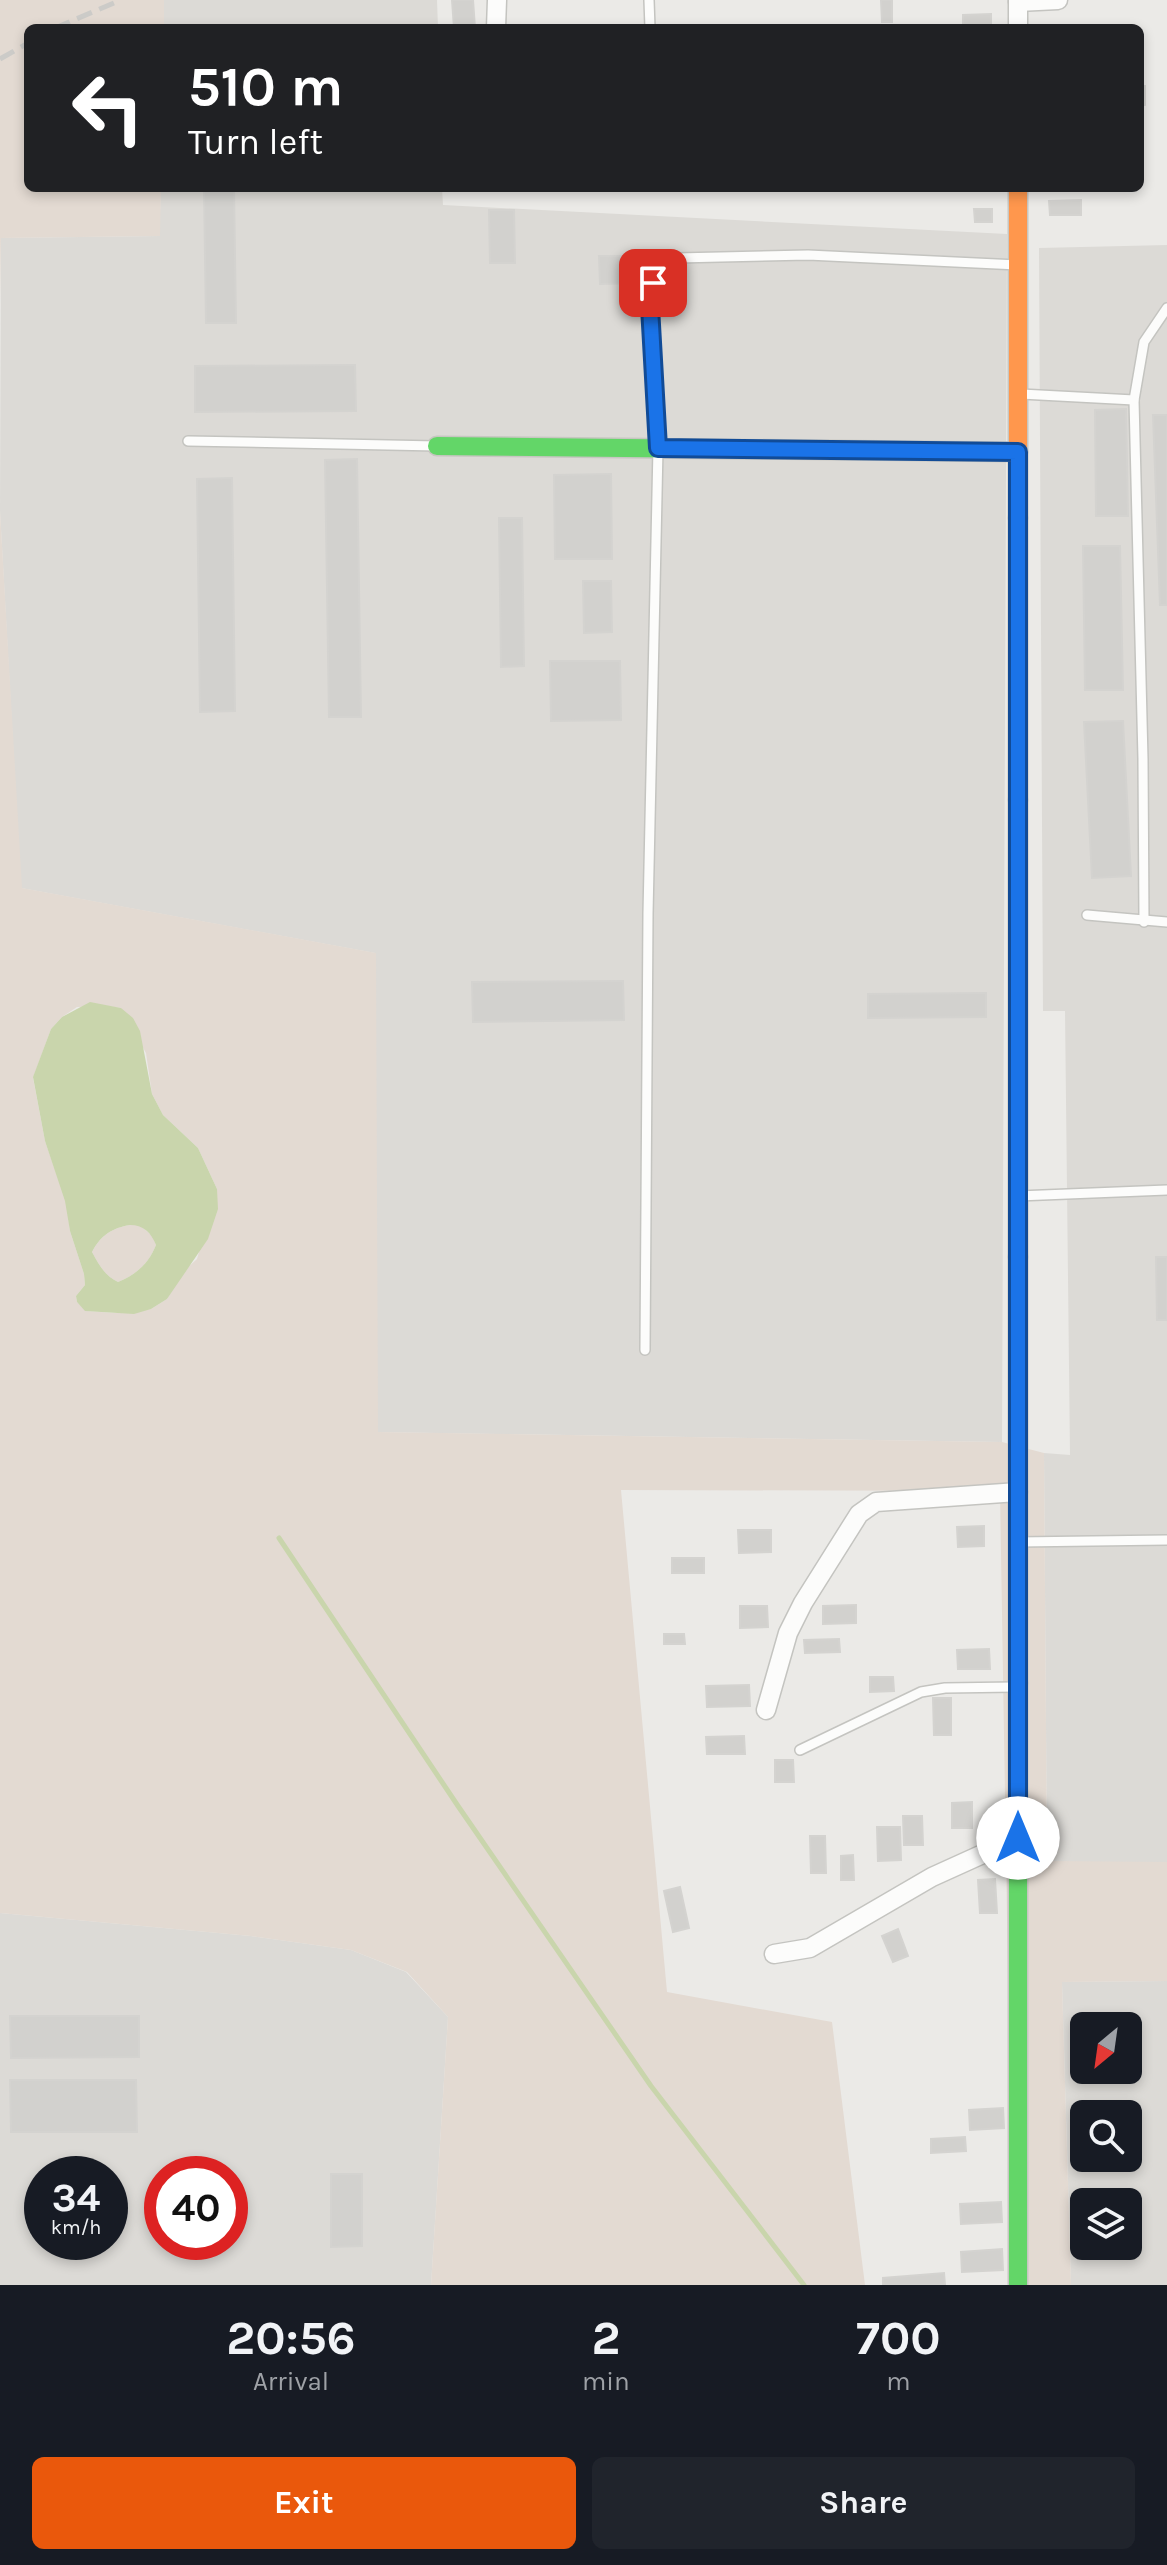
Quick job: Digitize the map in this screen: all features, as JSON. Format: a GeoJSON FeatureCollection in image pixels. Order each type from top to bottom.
{"type":"FeatureCollection","features":[{"type":"Feature","properties":{"kind":"street"},"geometry":{"type":"LineString","coordinates":[[496,24],[497,0]]}},
{"type":"Feature","properties":{"kind":"street"},"geometry":{"type":"LineString","coordinates":[[1018,24],[1018,1],[1058,0]]}},
{"type":"Feature","properties":{"kind":"street"},"geometry":{"type":"LineString","coordinates":[[1018,192],[1018,2285]]}},
{"type":"Feature","properties":{"kind":"street"},"geometry":{"type":"LineString","coordinates":[[437,446],[1018,452]]}},
{"type":"Feature","properties":{"kind":"street"},"geometry":{"type":"LineString","coordinates":[[766,1710],[788,1633],[803,1603],[859,1514],[868,1506],[876,1502],[1018,1492]]}},
{"type":"Feature","properties":{"kind":"street"},"geometry":{"type":"LineString","coordinates":[[774,1954],[810,1948],[932,1877],[1018,1838]]}},
{"type":"Feature","properties":{"kind":"lane"},"geometry":{"type":"LineString","coordinates":[[649,0],[650,24]]}},
{"type":"Feature","properties":{"kind":"lane"},"geometry":{"type":"LineString","coordinates":[[645,1350],[648,914],[658,448],[650,307],[653,283],[662,267],[677,258],[808,255],[1018,265]]}},
{"type":"Feature","properties":{"kind":"lane"},"geometry":{"type":"LineString","coordinates":[[1144,922],[1134,400],[1144,342],[1167,308]]}},
{"type":"Feature","properties":{"kind":"lane"},"geometry":{"type":"LineString","coordinates":[[1018,394],[1134,400]]}},
{"type":"Feature","properties":{"kind":"lane"},"geometry":{"type":"LineString","coordinates":[[188,441],[437,446]]}},
{"type":"Feature","properties":{"kind":"lane"},"geometry":{"type":"LineString","coordinates":[[1087,915],[1167,922]]}},
{"type":"Feature","properties":{"kind":"lane"},"geometry":{"type":"LineString","coordinates":[[1018,1196],[1167,1190]]}},
{"type":"Feature","properties":{"kind":"lane"},"geometry":{"type":"LineString","coordinates":[[1018,1542],[1167,1540]]}},
{"type":"Feature","properties":{"kind":"lane"},"geometry":{"type":"LineString","coordinates":[[800,1750],[921,1692],[945,1688],[1018,1687]]}},
{"type":"Feature","properties":{"kind":"shaded area"},"geometry":{"type":"Polygon","coordinates":[[[0,0],[164,0],[164,24],[24,24],[24,192],[161,192],[160,236],[1,238],[0,304],[0,0]]]}},
{"type":"Feature","properties":{"kind":"shaded area"},"geometry":{"type":"Polygon","coordinates":[[[164,0],[437,0],[438,24],[164,24],[164,0]]]}},
{"type":"Feature","properties":{"kind":"shaded area"},"geometry":{"type":"Polygon","coordinates":[[[161,192],[442,192],[443,205],[1007,234],[1002,1442],[377,1432],[375,953],[21,888],[0,511],[1,238],[159,236],[161,192]]]}},
{"type":"Feature","properties":{"kind":"shaded area"},"geometry":{"type":"Polygon","coordinates":[[[1167,245],[1167,1862],[1047,1862],[1044,1453],[1070,1455],[1065,1011],[1043,1011],[1039,248],[1167,245]]]}},
{"type":"Feature","properties":{"kind":"shaded area"},"geometry":{"type":"Polygon","coordinates":[[[0,511],[22,888],[376,953],[378,1432],[1002,1442],[1044,1453],[1047,1861],[1167,1862],[1167,1981],[1062,1982],[1071,2285],[1013,2285],[1000,1491],[621,1490],[667,1992],[832,2022],[865,2285],[431,2285],[448,2017],[407,1972],[351,1950],[251,1936],[0,1913],[0,511]],[[77,1007],[51,1029],[33,1078],[45,1141],[66,1201],[70,1231],[84,1274],[85,1285],[76,1296],[77,1302],[86,1311],[115,1313],[151,1309],[167,1299],[184,1271],[197,1259],[217,1189],[198,1148],[163,1115],[152,1094],[146,1053],[121,1008],[77,1007]]]}},
{"type":"Feature","properties":{"kind":"shaded area"},"geometry":{"type":"Polygon","coordinates":[[[90,1002],[121,1008],[133,1018],[140,1031],[152,1094],[163,1115],[198,1148],[217,1189],[218,1209],[208,1239],[167,1299],[151,1309],[134,1314],[85,1311],[77,1302],[76,1296],[85,1285],[84,1274],[45,1141],[33,1077],[51,1029],[62,1017],[90,1002]],[[130,1225],[112,1230],[92,1252],[106,1273],[118,1282],[141,1268],[156,1245],[146,1230],[130,1225]]]}},
{"type":"Feature","properties":{"kind":"shaded area"},"geometry":{"type":"Polygon","coordinates":[[[130,1225],[140,1225],[153,1237],[156,1245],[141,1268],[118,1282],[106,1273],[92,1252],[108,1233],[130,1225]]]}},
{"type":"Feature","properties":{"kind":"shaded area"},"geometry":{"type":"Polygon","coordinates":[[[0,1913],[251,1936],[351,1950],[406,1972],[448,2017],[431,2285],[0,2285],[0,1913]]]}},
{"type":"Feature","properties":{"kind":"shaded area"},"geometry":{"type":"Polygon","coordinates":[[[1167,1981],[1167,2285],[1071,2285],[1070,2260],[1142,2260],[1142,2188],[1070,2188],[1070,2251],[1062,1982],[1167,1981]]]}},
{"type":"Feature","properties":{"kind":"building"},"geometry":{"type":"Polygon","coordinates":[[[452,0],[473,0],[475,24],[454,24],[452,0]]]}},
{"type":"Feature","properties":{"kind":"building"},"geometry":{"type":"Polygon","coordinates":[[[881,0],[892,0],[892,22],[882,22],[881,0]]]}},
{"type":"Feature","properties":{"kind":"building"},"geometry":{"type":"Polygon","coordinates":[[[991,14],[991,24],[963,24],[963,15],[991,14]]]}},
{"type":"Feature","properties":{"kind":"building"},"geometry":{"type":"Polygon","coordinates":[[[204,192],[234,192],[236,323],[206,323],[204,192]]]}},
{"type":"Feature","properties":{"kind":"building"},"geometry":{"type":"Polygon","coordinates":[[[1081,200],[1081,215],[1050,215],[1049,201],[1081,200]]]}},
{"type":"Feature","properties":{"kind":"building"},"geometry":{"type":"Polygon","coordinates":[[[974,209],[992,209],[992,222],[975,222],[974,209]]]}},
{"type":"Feature","properties":{"kind":"building"},"geometry":{"type":"Polygon","coordinates":[[[489,210],[514,210],[515,263],[490,263],[489,210]]]}},
{"type":"Feature","properties":{"kind":"building"},"geometry":{"type":"Polygon","coordinates":[[[599,256],[638,256],[638,283],[600,284],[599,256]]]}},
{"type":"Feature","properties":{"kind":"building"},"geometry":{"type":"Polygon","coordinates":[[[355,365],[356,411],[195,412],[195,366],[355,365]]]}},
{"type":"Feature","properties":{"kind":"building"},"geometry":{"type":"Polygon","coordinates":[[[1126,409],[1128,516],[1096,516],[1095,410],[1126,409]]]}},
{"type":"Feature","properties":{"kind":"building"},"geometry":{"type":"Polygon","coordinates":[[[1153,415],[1167,415],[1167,605],[1160,605],[1153,415]]]}},
{"type":"Feature","properties":{"kind":"building"},"geometry":{"type":"Polygon","coordinates":[[[357,459],[361,717],[329,717],[325,460],[357,459]]]}},
{"type":"Feature","properties":{"kind":"building"},"geometry":{"type":"Polygon","coordinates":[[[611,474],[612,559],[555,559],[554,475],[611,474]]]}},
{"type":"Feature","properties":{"kind":"building"},"geometry":{"type":"Polygon","coordinates":[[[232,478],[235,711],[200,712],[197,479],[232,478]]]}},
{"type":"Feature","properties":{"kind":"building"},"geometry":{"type":"Polygon","coordinates":[[[499,518],[522,518],[524,666],[501,667],[499,518]]]}},
{"type":"Feature","properties":{"kind":"building"},"geometry":{"type":"Polygon","coordinates":[[[1083,546],[1120,546],[1123,690],[1085,690],[1083,546]]]}},
{"type":"Feature","properties":{"kind":"building"},"geometry":{"type":"Polygon","coordinates":[[[583,581],[611,581],[612,632],[584,633],[583,581]]]}},
{"type":"Feature","properties":{"kind":"building"},"geometry":{"type":"Polygon","coordinates":[[[550,661],[620,661],[621,720],[551,721],[550,661]]]}},
{"type":"Feature","properties":{"kind":"building"},"geometry":{"type":"Polygon","coordinates":[[[1123,721],[1131,876],[1092,878],[1084,722],[1123,721]]]}},
{"type":"Feature","properties":{"kind":"building"},"geometry":{"type":"Polygon","coordinates":[[[623,981],[624,1020],[473,1022],[472,982],[623,981]]]}},
{"type":"Feature","properties":{"kind":"building"},"geometry":{"type":"Polygon","coordinates":[[[986,993],[986,1017],[868,1018],[868,994],[986,993]]]}},
{"type":"Feature","properties":{"kind":"building"},"geometry":{"type":"Polygon","coordinates":[[[1156,1257],[1167,1257],[1167,1320],[1157,1320],[1156,1257]]]}},
{"type":"Feature","properties":{"kind":"building"},"geometry":{"type":"Polygon","coordinates":[[[984,1526],[984,1546],[958,1547],[957,1527],[984,1526]]]}},
{"type":"Feature","properties":{"kind":"building"},"geometry":{"type":"Polygon","coordinates":[[[738,1530],[771,1530],[771,1552],[739,1553],[738,1530]]]}},
{"type":"Feature","properties":{"kind":"building"},"geometry":{"type":"Polygon","coordinates":[[[672,1558],[704,1558],[704,1573],[672,1573],[672,1558]]]}},
{"type":"Feature","properties":{"kind":"building"},"geometry":{"type":"Polygon","coordinates":[[[856,1605],[856,1623],[823,1624],[823,1606],[856,1605]]]}},
{"type":"Feature","properties":{"kind":"building"},"geometry":{"type":"Polygon","coordinates":[[[740,1606],[767,1606],[768,1627],[740,1628],[740,1606]]]}},
{"type":"Feature","properties":{"kind":"building"},"geometry":{"type":"Polygon","coordinates":[[[664,1634],[684,1634],[685,1644],[664,1644],[664,1634]]]}},
{"type":"Feature","properties":{"kind":"building"},"geometry":{"type":"Polygon","coordinates":[[[839,1639],[840,1652],[805,1653],[804,1640],[839,1639]]]}},
{"type":"Feature","properties":{"kind":"building"},"geometry":{"type":"Polygon","coordinates":[[[989,1649],[990,1669],[958,1669],[957,1650],[989,1649]]]}},
{"type":"Feature","properties":{"kind":"building"},"geometry":{"type":"Polygon","coordinates":[[[870,1677],[893,1677],[894,1691],[870,1692],[870,1677]]]}},
{"type":"Feature","properties":{"kind":"building"},"geometry":{"type":"Polygon","coordinates":[[[749,1685],[750,1706],[707,1707],[706,1686],[749,1685]]]}},
{"type":"Feature","properties":{"kind":"building"},"geometry":{"type":"Polygon","coordinates":[[[933,1698],[951,1698],[951,1735],[934,1735],[933,1698]]]}},
{"type":"Feature","properties":{"kind":"building"},"geometry":{"type":"Polygon","coordinates":[[[744,1736],[745,1754],[707,1754],[706,1737],[744,1736]]]}},
{"type":"Feature","properties":{"kind":"building"},"geometry":{"type":"Polygon","coordinates":[[[775,1760],[793,1760],[794,1782],[775,1782],[775,1760]]]}},
{"type":"Feature","properties":{"kind":"building"},"geometry":{"type":"Polygon","coordinates":[[[972,1802],[972,1828],[952,1828],[952,1803],[972,1802]]]}},
{"type":"Feature","properties":{"kind":"building"},"geometry":{"type":"Polygon","coordinates":[[[903,1816],[922,1816],[923,1845],[904,1845],[903,1816]]]}},
{"type":"Feature","properties":{"kind":"building"},"geometry":{"type":"Polygon","coordinates":[[[877,1827],[900,1827],[901,1860],[878,1861],[877,1827]]]}},
{"type":"Feature","properties":{"kind":"building"},"geometry":{"type":"Polygon","coordinates":[[[810,1836],[825,1836],[826,1873],[811,1873],[810,1836]]]}},
{"type":"Feature","properties":{"kind":"building"},"geometry":{"type":"Polygon","coordinates":[[[853,1855],[854,1880],[841,1880],[841,1856],[853,1855]]]}},
{"type":"Feature","properties":{"kind":"building"},"geometry":{"type":"Polygon","coordinates":[[[995,1879],[997,1913],[980,1913],[978,1880],[995,1879]]]}},
{"type":"Feature","properties":{"kind":"building"},"geometry":{"type":"Polygon","coordinates":[[[680,1887],[689,1928],[673,1932],[664,1891],[680,1887]]]}},
{"type":"Feature","properties":{"kind":"building"},"geometry":{"type":"Polygon","coordinates":[[[898,1929],[908,1956],[893,1962],[882,1936],[898,1929]]]}},
{"type":"Feature","properties":{"kind":"building"},"geometry":{"type":"Polygon","coordinates":[[[10,2016],[139,2016],[139,2057],[11,2058],[10,2016]]]}},
{"type":"Feature","properties":{"kind":"building"},"geometry":{"type":"Polygon","coordinates":[[[10,2080],[136,2080],[137,2132],[11,2132],[10,2080]]]}},
{"type":"Feature","properties":{"kind":"building"},"geometry":{"type":"Polygon","coordinates":[[[1003,2108],[1004,2128],[970,2130],[969,2110],[1003,2108]]]}},
{"type":"Feature","properties":{"kind":"building"},"geometry":{"type":"Polygon","coordinates":[[[965,2137],[966,2151],[931,2153],[931,2139],[965,2137]]]}},
{"type":"Feature","properties":{"kind":"building"},"geometry":{"type":"Polygon","coordinates":[[[331,2174],[362,2174],[362,2246],[331,2247],[331,2174]]]}},
{"type":"Feature","properties":{"kind":"building"},"geometry":{"type":"Polygon","coordinates":[[[1001,2202],[1002,2222],[961,2224],[960,2204],[1001,2202]]]}},
{"type":"Feature","properties":{"kind":"building"},"geometry":{"type":"Polygon","coordinates":[[[1002,2249],[1003,2270],[962,2272],[961,2252],[1002,2249]]]}},
{"type":"Feature","properties":{"kind":"building"},"geometry":{"type":"Polygon","coordinates":[[[944,2273],[945,2285],[883,2285],[883,2278],[944,2273]]]}},
{"type":"Feature","properties":{"kind":"waterway"},"geometry":{"type":"LineString","coordinates":[[279,1538],[458,1806],[651,2086],[804,2285]]}},
{"type":"Feature","properties":{"kind":"railway"},"geometry":{"type":"LineString","coordinates":[[64,24],[121,0]]}},
{"type":"Feature","properties":{"kind":"railway"},"geometry":{"type":"LineString","coordinates":[[0,59],[24,45]]}},
{"type":"Feature","properties":{"kind":"traffic: fast"},"geometry":{"type":"LineString","coordinates":[[437,446],[1018,452]]}},
{"type":"Feature","properties":{"kind":"traffic: fast"},"geometry":{"type":"LineString","coordinates":[[1018,800],[1018,1257]]}},
{"type":"Feature","properties":{"kind":"traffic: fast"},"geometry":{"type":"LineString","coordinates":[[1018,1683],[1018,2285]]}},
{"type":"Feature","properties":{"kind":"traffic: slow"},"geometry":{"type":"LineString","coordinates":[[1018,192],[1018,518]]}},
{"type":"Feature","properties":{"kind":"traffic: jam"},"geometry":{"type":"LineString","coordinates":[[1018,518],[1018,800]]}},
{"type":"Feature","properties":{"kind":"traffic: jam"},"geometry":{"type":"LineString","coordinates":[[1018,1257],[1018,1683]]}},
{"type":"Feature","properties":{"kind":"route"},"geometry":{"type":"LineString","coordinates":[[653,283],[650,307],[658,448],[1018,452],[1018,1838]]}}]}
